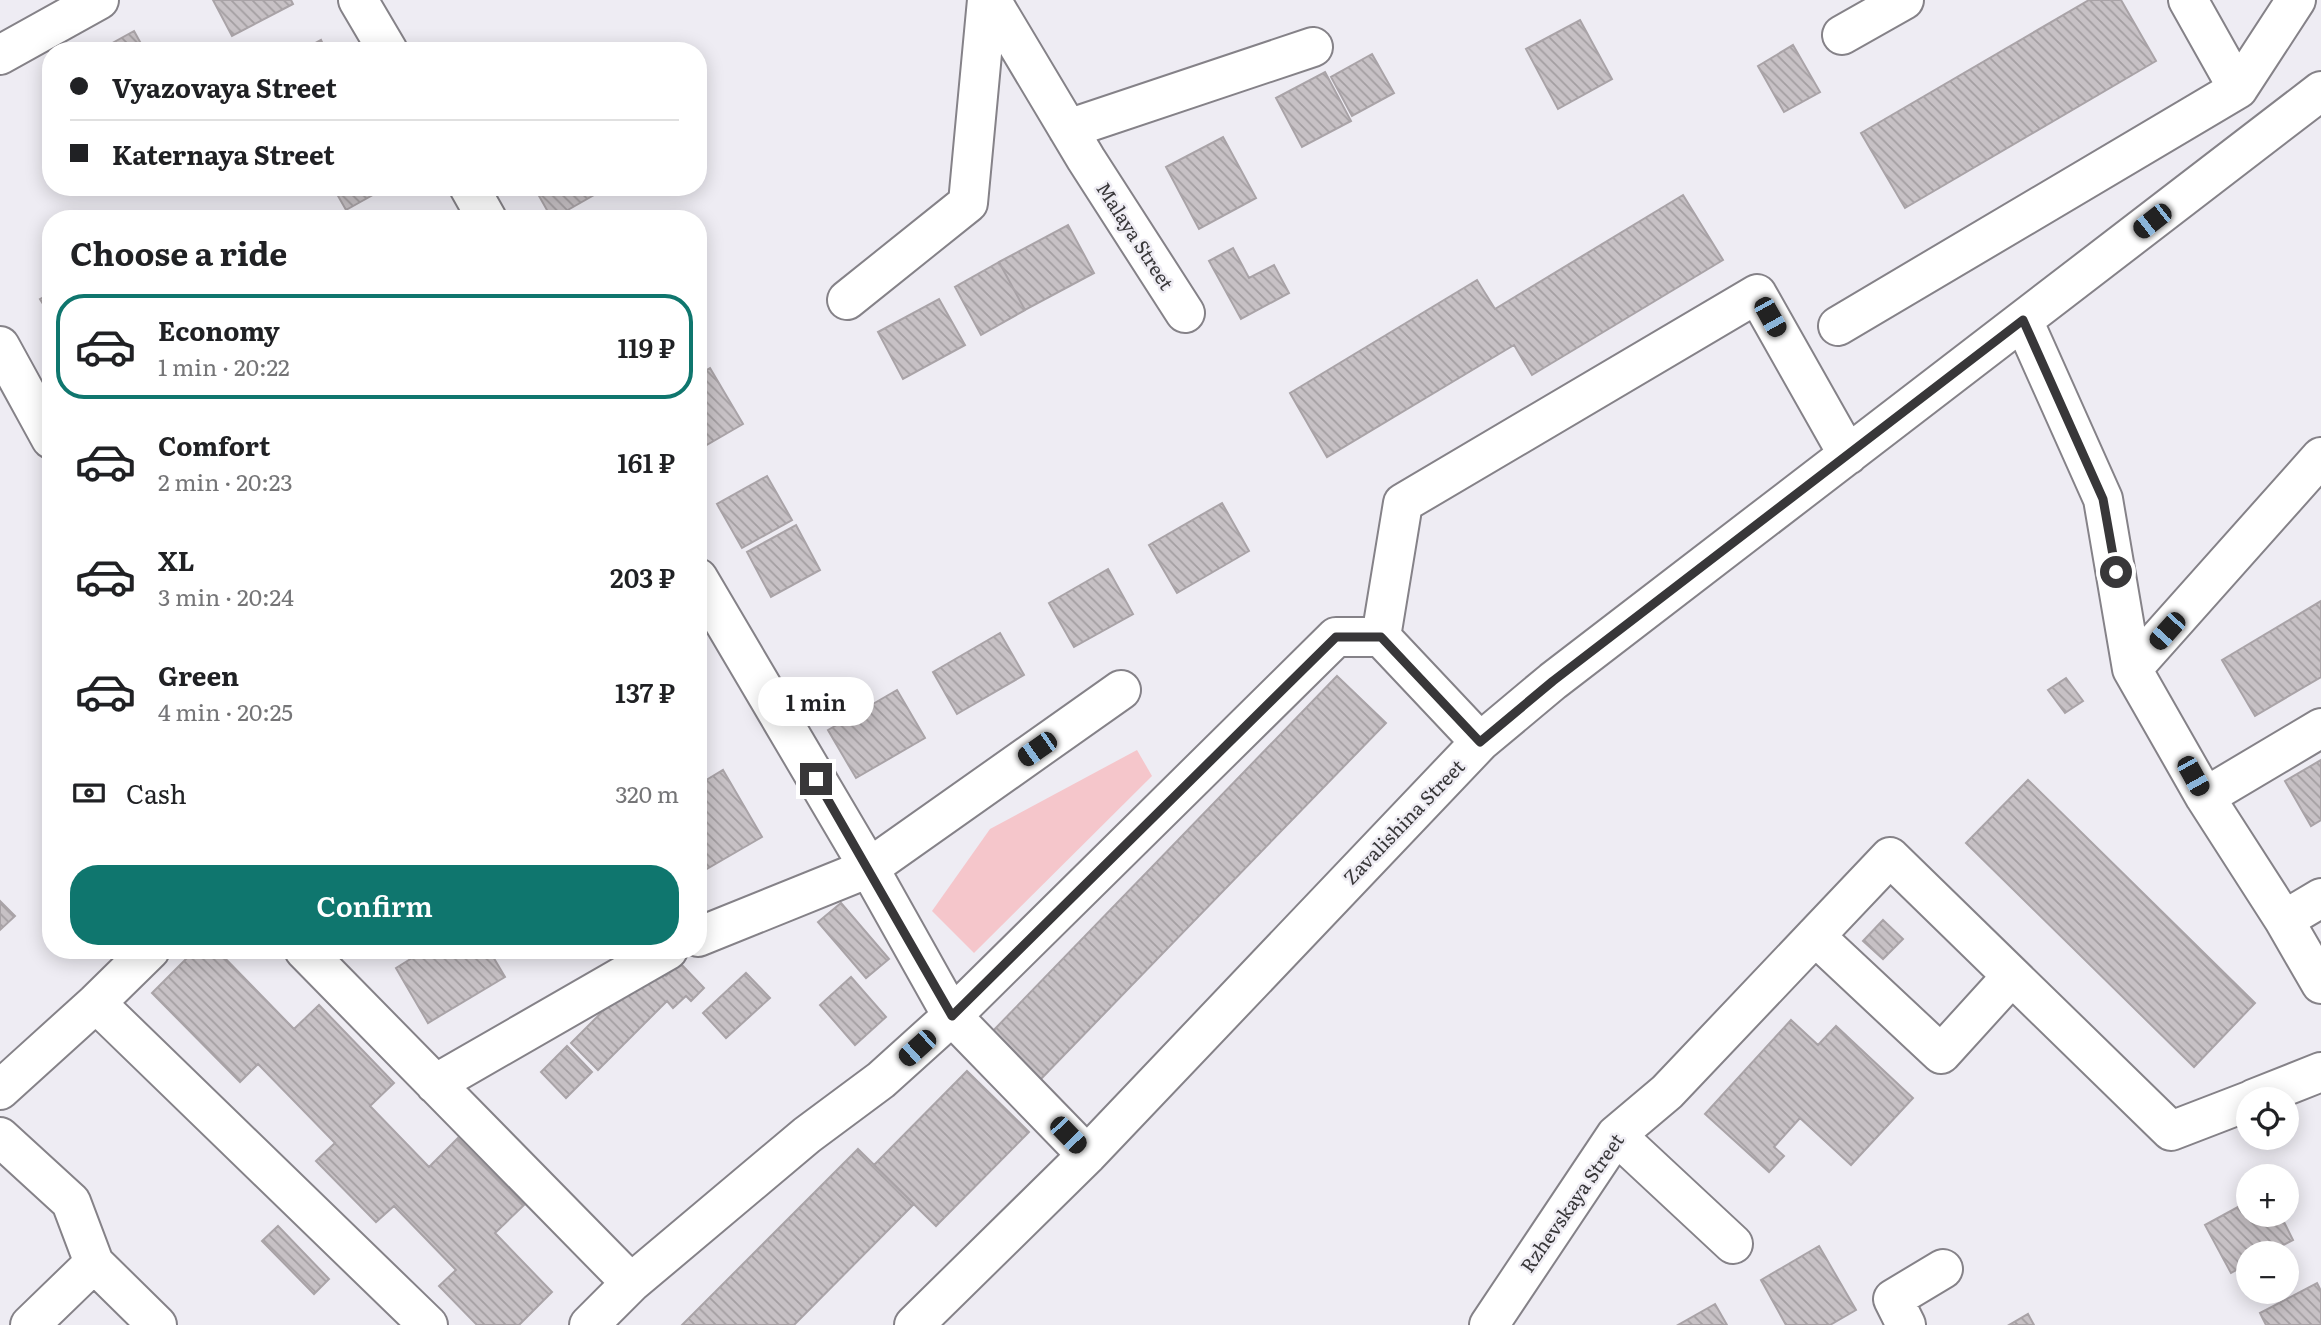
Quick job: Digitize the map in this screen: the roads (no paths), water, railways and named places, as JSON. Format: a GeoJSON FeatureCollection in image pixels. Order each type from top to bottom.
{"type":"FeatureCollection","features":[{"type":"Feature","properties":{"kind":"street"},"geometry":{"type":"LineString","coordinates":[[0,55],[99,0]]}},
{"type":"Feature","properties":{"kind":"street"},"geometry":{"type":"LineString","coordinates":[[358,0],[383,42]]}},
{"type":"Feature","properties":{"kind":"street"},"geometry":{"type":"LineString","coordinates":[[847,300],[968,203],[989,0]]}},
{"type":"Feature","properties":{"kind":"street","name":"Malaya Street"},"geometry":{"type":"LineString","coordinates":[[989,0],[1185,313]]}},
{"type":"Feature","properties":{"kind":"street"},"geometry":{"type":"LineString","coordinates":[[1842,35],[1904,0]]}},
{"type":"Feature","properties":{"kind":"street"},"geometry":{"type":"LineString","coordinates":[[2188,0],[2238,89]]}},
{"type":"Feature","properties":{"kind":"street"},"geometry":{"type":"LineString","coordinates":[[1838,326],[2238,89],[2295,0]]}},
{"type":"Feature","properties":{"kind":"street"},"geometry":{"type":"LineString","coordinates":[[1077,144],[1313,47]]}},
{"type":"Feature","properties":{"kind":"street","name":"Zavalishina Street"},"geometry":{"type":"LineString","coordinates":[[914,1325],[1087,1155],[1480,742],[1553,681],[2321,91]]}},
{"type":"Feature","properties":{"kind":"street"},"geometry":{"type":"LineString","coordinates":[[1381,637],[1404,503],[1757,294],[1848,455]]}},
{"type":"Feature","properties":{"kind":"street"},"geometry":{"type":"LineString","coordinates":[[2023,320],[2103,499],[2132,669],[2205,797],[2284,920],[2321,984]]}},
{"type":"Feature","properties":{"kind":"street"},"geometry":{"type":"LineString","coordinates":[[0,346],[42,423]]}},
{"type":"Feature","properties":{"kind":"street"},"geometry":{"type":"LineString","coordinates":[[2132,669],[2321,457]]}},
{"type":"Feature","properties":{"kind":"street"},"geometry":{"type":"LineString","coordinates":[[707,593],[869,868],[952,1016],[1087,1155]]}},
{"type":"Feature","properties":{"kind":"street"},"geometry":{"type":"LineString","coordinates":[[589,1325],[631,1283],[807,1135],[881,1080],[952,1016],[1336,637],[1381,637],[1480,742]]}},
{"type":"Feature","properties":{"kind":"street"},"geometry":{"type":"LineString","coordinates":[[707,933],[869,868],[1121,690]]}},
{"type":"Feature","properties":{"kind":"street"},"geometry":{"type":"LineString","coordinates":[[2205,797],[2321,728]]}},
{"type":"Feature","properties":{"kind":"street","name":"Rzhevskaya Street"},"geometry":{"type":"LineString","coordinates":[[1489,1325],[1616,1135],[1667,1092],[1890,857],[2011,977]]}},
{"type":"Feature","properties":{"kind":"street"},"geometry":{"type":"LineString","coordinates":[[2284,920],[2321,898]]}},
{"type":"Feature","properties":{"kind":"street"},"geometry":{"type":"LineString","coordinates":[[1815,936],[1941,1055],[2011,977],[2171,1131],[2236,1106]]}},
{"type":"Feature","properties":{"kind":"street"},"geometry":{"type":"LineString","coordinates":[[0,1090],[141,959]]}},
{"type":"Feature","properties":{"kind":"street"},"geometry":{"type":"LineString","coordinates":[[313,959],[631,1283]]}},
{"type":"Feature","properties":{"kind":"street"},"geometry":{"type":"LineString","coordinates":[[435,1084],[652,959]]}},
{"type":"Feature","properties":{"kind":"street"},"geometry":{"type":"LineString","coordinates":[[96,1003],[428,1325]]}},
{"type":"Feature","properties":{"kind":"street"},"geometry":{"type":"LineString","coordinates":[[2284,1087],[2321,1072]]}},
{"type":"Feature","properties":{"kind":"street"},"geometry":{"type":"LineString","coordinates":[[1616,1135],[1733,1244]]}},
{"type":"Feature","properties":{"kind":"street"},"geometry":{"type":"LineString","coordinates":[[0,1137],[72,1202],[93,1263],[157,1325]]}},
{"type":"Feature","properties":{"kind":"street"},"geometry":{"type":"LineString","coordinates":[[30,1325],[93,1263]]}},
{"type":"Feature","properties":{"kind":"street"},"geometry":{"type":"LineString","coordinates":[[1906,1325],[1893,1299],[1943,1269]]}}]}
